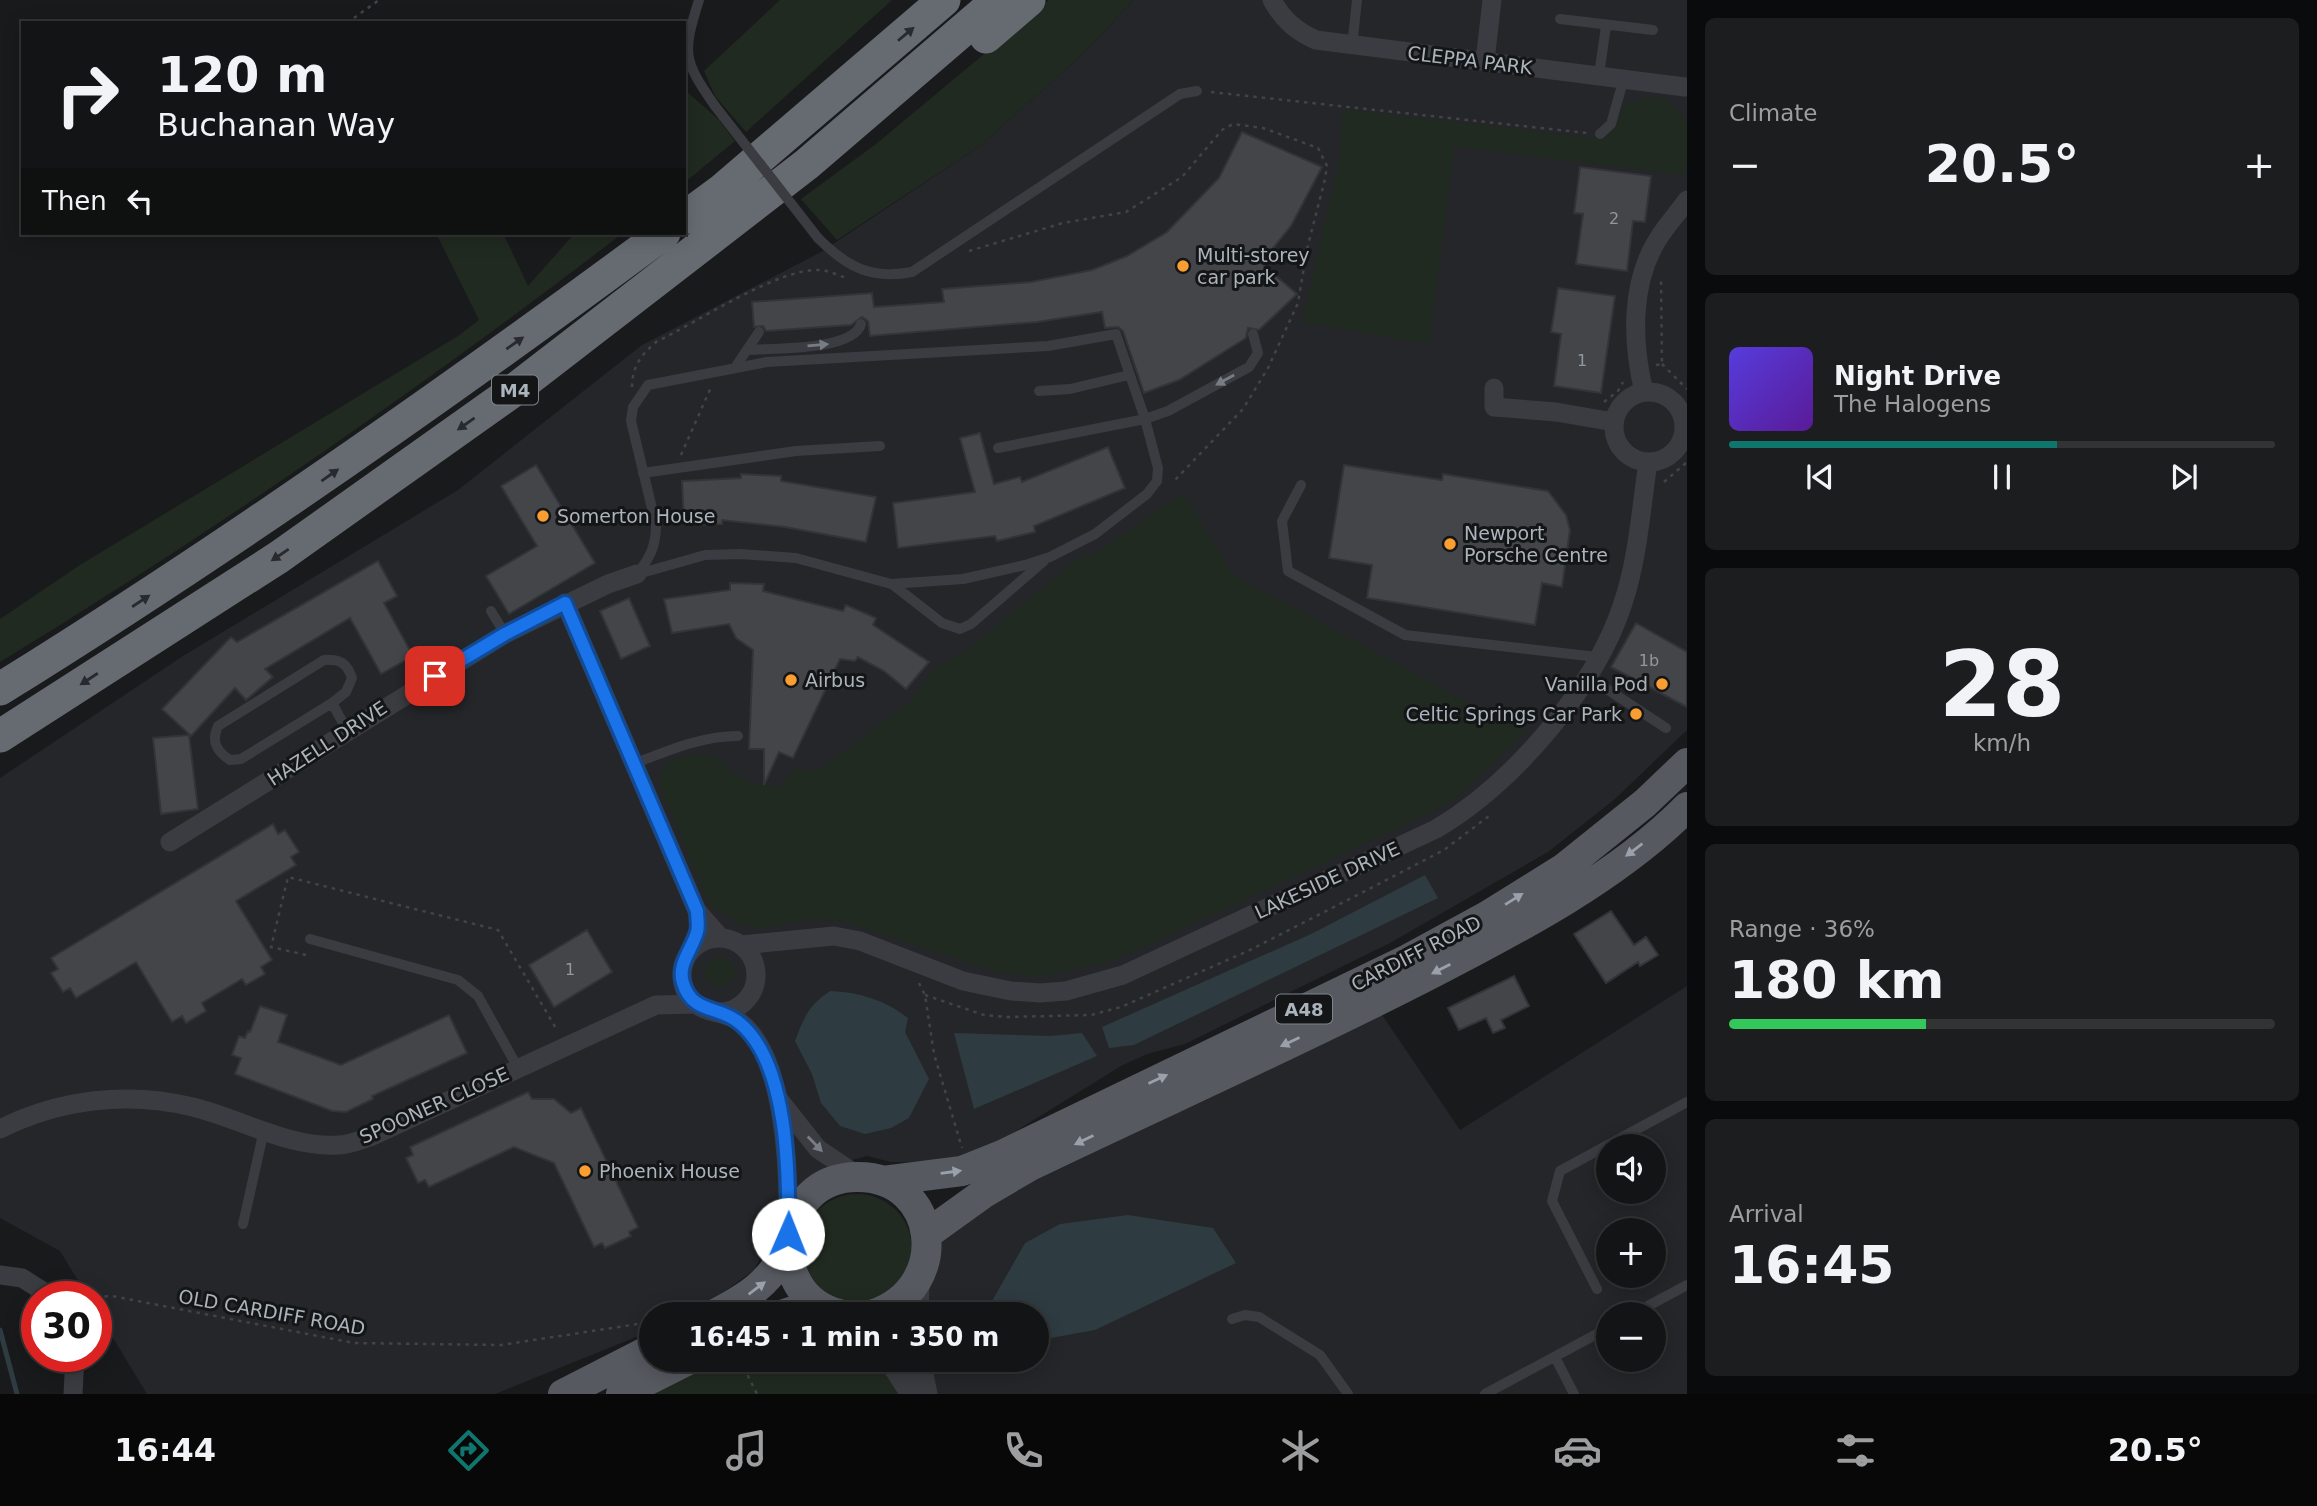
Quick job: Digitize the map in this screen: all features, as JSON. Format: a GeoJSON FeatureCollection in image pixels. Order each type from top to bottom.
{"type":"FeatureCollection","features":[{"type":"Feature","properties":{"kind":"highway"},"geometry":{"type":"LineString","coordinates":[[686,206],[910,0]]}},
{"type":"Feature","properties":{"kind":"highway"},"geometry":{"type":"LineString","coordinates":[[686,216],[732,181],[944,0]]}},
{"type":"Feature","properties":{"kind":"highway","name":"M4"},"geometry":{"type":"LineString","coordinates":[[587,336],[807,164],[998,0]]}},
{"type":"Feature","properties":{"kind":"highway","name":"M4"},"geometry":{"type":"LineString","coordinates":[[0,736],[278,556],[825,171],[1029,0]]}},
{"type":"Feature","properties":{"kind":"highway","name":"M4"},"geometry":{"type":"LineString","coordinates":[[628,260],[655,235]]}},
{"type":"Feature","properties":{"kind":"highway","name":"M4"},"geometry":{"type":"LineString","coordinates":[[0,689],[144,600],[332,474],[661,235]]}},
{"type":"Feature","properties":{"kind":"main road","name":"CARDIFF ROAD"},"geometry":{"type":"LineString","coordinates":[[735,1302],[773,1275],[800,1206],[819,1188],[842,1178],[872,1179],[969,1168],[1396,965],[1487,916],[1564,868],[1645,803],[1687,763]]}},
{"type":"Feature","properties":{"kind":"main road","name":"CARDIFF ROAD"},"geometry":{"type":"LineString","coordinates":[[927,1234],[984,1193],[1030,1166],[1374,1003],[1533,919],[1636,850],[1687,807]]}},
{"type":"Feature","properties":{"kind":"main road"},"geometry":{"type":"LineString","coordinates":[[872,1179],[902,1193],[918,1210],[927,1234],[928,1255],[918,1284],[899,1302]]}},
{"type":"Feature","properties":{"kind":"main road"},"geometry":{"type":"LineString","coordinates":[[787,1242],[793,1275],[821,1302]]}},
{"type":"Feature","properties":{"kind":"main road"},"geometry":{"type":"LineString","coordinates":[[563,1394],[639,1355]]}},
{"type":"Feature","properties":{"kind":"main road"},"geometry":{"type":"LineString","coordinates":[[621,1394],[664,1372]]}},
{"type":"Feature","properties":{"kind":"street","name":"CLEPPA PARK"},"geometry":{"type":"LineString","coordinates":[[1272,0],[1298,32],[1316,40],[1352,47],[1625,78],[1686,91]]}},
{"type":"Feature","properties":{"kind":"street"},"geometry":{"type":"LineString","coordinates":[[1485,61],[1492,0]]}},
{"type":"Feature","properties":{"kind":"street"},"geometry":{"type":"LineString","coordinates":[[1644,392],[1638,368],[1636,314],[1644,266],[1657,240],[1687,200]]}},
{"type":"Feature","properties":{"kind":"street"},"geometry":{"type":"LineString","coordinates":[[1494,388],[1494,407],[1556,412],[1615,422]]}},
{"type":"Feature","properties":{"kind":"street"},"geometry":{"type":"LineString","coordinates":[[1644,392],[1665,395],[1676,404],[1685,427],[1680,444],[1674,452],[1663,459],[1648,462],[1624,451],[1618,443],[1615,422],[1619,408],[1628,399],[1644,392]]}},
{"type":"Feature","properties":{"kind":"street","name":"LAKESIDE DRIVE"},"geometry":{"type":"LineString","coordinates":[[742,945],[834,936],[859,941],[963,981],[1012,991],[1040,993],[1093,986],[1132,971],[1392,850],[1470,809],[1530,752],[1587,676],[1597,657],[1623,604],[1632,569],[1648,462]]}},
{"type":"Feature","properties":{"kind":"street","name":"HAZELL DRIVE"},"geometry":{"type":"LineString","coordinates":[[170,842],[505,634],[565,603],[637,574]]}},
{"type":"Feature","properties":{"kind":"street"},"geometry":{"type":"LineString","coordinates":[[565,603],[636,763],[697,911],[720,937],[742,945],[752,956],[757,970],[757,981],[748,1000],[752,1035],[779,1100],[789,1172],[787,1242]]}},
{"type":"Feature","properties":{"kind":"street"},"geometry":{"type":"LineString","coordinates":[[697,911],[698,931],[687,955],[681,978],[686,992],[695,1004],[735,1019],[752,1035]]}},
{"type":"Feature","properties":{"kind":"street"},"geometry":{"type":"LineString","coordinates":[[687,955],[707,939],[720,937]]}},
{"type":"Feature","properties":{"kind":"street"},"geometry":{"type":"LineString","coordinates":[[757,970],[798,939]]}},
{"type":"Feature","properties":{"kind":"street","name":"SPOONER CLOSE"},"geometry":{"type":"LineString","coordinates":[[656,1005],[681,978]]}},
{"type":"Feature","properties":{"kind":"street"},"geometry":{"type":"LineString","coordinates":[[714,1012],[727,1012],[748,1000]]}},
{"type":"Feature","properties":{"kind":"street","name":"SPOONER CLOSE"},"geometry":{"type":"LineString","coordinates":[[0,1129],[47,1109],[90,1100],[122,1099],[195,1107],[302,1142],[339,1145],[370,1137],[656,1005],[695,1004]]}},
{"type":"Feature","properties":{"kind":"street"},"geometry":{"type":"LineString","coordinates":[[779,1100],[818,1149],[872,1179]]}},
{"type":"Feature","properties":{"kind":"street"},"geometry":{"type":"LineString","coordinates":[[4,1276],[27,1281]]}},
{"type":"Feature","properties":{"kind":"street"},"geometry":{"type":"LineString","coordinates":[[917,1302],[918,1284]]}},
{"type":"Feature","properties":{"kind":"street"},"geometry":{"type":"LineString","coordinates":[[73,1393],[74,1372]]}},
{"type":"Feature","properties":{"kind":"street"},"geometry":{"type":"LineString","coordinates":[[898,1372],[912,1394]]}},
{"type":"Feature","properties":{"kind":"street"},"geometry":{"type":"LineString","coordinates":[[921,1372],[926,1394]]}},
{"type":"Feature","properties":{"kind":"lane"},"geometry":{"type":"LineString","coordinates":[[699,0],[687,56],[691,72],[818,239],[841,261],[866,273],[892,276],[912,272],[1180,93],[1197,91]]}},
{"type":"Feature","properties":{"kind":"lane"},"geometry":{"type":"LineString","coordinates":[[1352,47],[1357,0]]}},
{"type":"Feature","properties":{"kind":"lane"},"geometry":{"type":"LineString","coordinates":[[1560,19],[1653,30]]}},
{"type":"Feature","properties":{"kind":"lane"},"geometry":{"type":"LineString","coordinates":[[1599,75],[1606,26]]}},
{"type":"Feature","properties":{"kind":"lane"},"geometry":{"type":"LineString","coordinates":[[1600,134],[1611,124],[1625,78]]}},
{"type":"Feature","properties":{"kind":"lane"},"geometry":{"type":"LineString","coordinates":[[747,350],[835,343],[851,339],[859,333],[861,324]]}},
{"type":"Feature","properties":{"kind":"lane"},"geometry":{"type":"LineString","coordinates":[[736,366],[759,332]]}},
{"type":"Feature","properties":{"kind":"lane"},"geometry":{"type":"LineString","coordinates":[[637,574],[650,558],[656,539],[656,526],[631,421],[633,407],[648,386],[736,366],[811,358],[1048,346],[1116,334],[1146,419],[1158,468],[1157,481],[1115,521],[1050,557],[971,624],[960,629],[942,623],[891,584]]}},
{"type":"Feature","properties":{"kind":"lane"},"geometry":{"type":"LineString","coordinates":[[998,448],[1146,419],[1168,411],[1249,367],[1258,353],[1253,334]]}},
{"type":"Feature","properties":{"kind":"lane"},"geometry":{"type":"LineString","coordinates":[[1039,391],[1081,387],[1129,375]]}},
{"type":"Feature","properties":{"kind":"lane"},"geometry":{"type":"LineString","coordinates":[[643,473],[796,451],[880,446]]}},
{"type":"Feature","properties":{"kind":"lane"},"geometry":{"type":"LineString","coordinates":[[1301,485],[1282,521],[1288,571],[1405,635],[1597,657]]}},
{"type":"Feature","properties":{"kind":"lane"},"geometry":{"type":"LineString","coordinates":[[637,574],[705,555],[768,554],[820,563],[891,584],[963,579],[1050,557]]}},
{"type":"Feature","properties":{"kind":"lane"},"geometry":{"type":"LineString","coordinates":[[491,611],[505,634]]}},
{"type":"Feature","properties":{"kind":"lane"},"geometry":{"type":"LineString","coordinates":[[338,659],[349,668],[352,678],[346,692],[332,703],[241,759],[230,760],[215,744],[214,735],[218,726],[324,660],[338,659]]}},
{"type":"Feature","properties":{"kind":"lane"},"geometry":{"type":"LineString","coordinates":[[1587,676],[1666,727]]}},
{"type":"Feature","properties":{"kind":"lane"},"geometry":{"type":"LineString","coordinates":[[332,703],[348,732]]}},
{"type":"Feature","properties":{"kind":"lane"},"geometry":{"type":"LineString","coordinates":[[636,763],[718,736],[738,736]]}},
{"type":"Feature","properties":{"kind":"lane"},"geometry":{"type":"LineString","coordinates":[[310,939],[458,980],[478,996],[518,1068]]}},
{"type":"Feature","properties":{"kind":"lane"},"geometry":{"type":"LineString","coordinates":[[1597,1289],[1552,1201],[1560,1171],[1687,1102]]}},
{"type":"Feature","properties":{"kind":"lane"},"geometry":{"type":"LineString","coordinates":[[243,1224],[264,1130]]}},
{"type":"Feature","properties":{"kind":"lane"},"geometry":{"type":"LineString","coordinates":[[1655,1302],[1687,1285]]}},
{"type":"Feature","properties":{"kind":"lane"},"geometry":{"type":"LineString","coordinates":[[1232,1319],[1245,1315],[1259,1317],[1320,1355],[1348,1394]]}},
{"type":"Feature","properties":{"kind":"lane"},"geometry":{"type":"LineString","coordinates":[[1485,1394],[1596,1335]]}},
{"type":"Feature","properties":{"kind":"lane"},"geometry":{"type":"LineString","coordinates":[[1555,1357],[1574,1394]]}},
{"type":"Feature","properties":{"kind":"path"},"geometry":{"type":"LineString","coordinates":[[350,21],[379,0]]}},
{"type":"Feature","properties":{"kind":"path"},"geometry":{"type":"LineString","coordinates":[[1197,91],[1600,134]]}},
{"type":"Feature","properties":{"kind":"path"},"geometry":{"type":"LineString","coordinates":[[964,253],[983,244],[1063,223],[1126,212],[1182,177],[1217,136],[1233,124],[1263,128],[1318,148],[1326,166],[1325,179],[1307,249],[1303,285],[1298,303],[1268,368],[1230,425],[1175,480],[1157,481]]}},
{"type":"Feature","properties":{"kind":"path"},"geometry":{"type":"LineString","coordinates":[[633,407],[632,374],[641,355],[656,342],[763,285],[786,277],[824,270],[853,280]]}},
{"type":"Feature","properties":{"kind":"path"},"geometry":{"type":"LineString","coordinates":[[1661,278],[1659,309],[1662,364],[1687,389]]}},
{"type":"Feature","properties":{"kind":"path"},"geometry":{"type":"LineString","coordinates":[[1594,406],[1618,391],[1625,369],[1662,364]]}},
{"type":"Feature","properties":{"kind":"path"},"geometry":{"type":"LineString","coordinates":[[682,467],[680,451],[720,369]]}},
{"type":"Feature","properties":{"kind":"path"},"geometry":{"type":"LineString","coordinates":[[306,955],[271,947],[288,877],[498,930],[566,1045]]}},
{"type":"Feature","properties":{"kind":"path"},"geometry":{"type":"LineString","coordinates":[[915,975],[925,995],[934,1054],[969,1168]]}},
{"type":"Feature","properties":{"kind":"path","name":"OLD CARDIFF ROAD"},"geometry":{"type":"LineString","coordinates":[[112,1296],[354,1343],[501,1345],[639,1324]]}},
{"type":"Feature","properties":{"kind":"path"},"geometry":{"type":"LineString","coordinates":[[746,1372],[757,1394]]}},
{"type":"Feature","properties":{"kind":"shaded area"},"geometry":{"type":"Polygon","coordinates":[[[780,0],[892,0],[746,132],[715,96],[704,71],[780,0]]]}},
{"type":"Feature","properties":{"kind":"shaded area"},"geometry":{"type":"Polygon","coordinates":[[[1049,0],[1133,0],[1085,52],[980,146],[837,240],[801,199],[876,144],[1049,0]]]}},
{"type":"Feature","properties":{"kind":"shaded area"},"geometry":{"type":"Polygon","coordinates":[[[1133,0],[1687,0],[1687,730],[1615,799],[1548,852],[1390,943],[1185,1044],[1147,1054],[1121,1066],[990,1147],[957,1159],[927,1163],[891,1162],[867,1156],[828,1166],[779,1199],[769,1241],[754,1270],[710,1302],[639,1302],[639,1336],[495,1394],[147,1394],[112,1336],[112,1281],[78,1281],[60,1251],[0,1218],[0,778],[183,656],[458,490],[642,345],[821,252],[980,146],[1085,52],[1133,0]]]}},
{"type":"Feature","properties":{"kind":"shaded area"},"geometry":{"type":"Polygon","coordinates":[[[686,91],[719,120],[735,141],[686,181],[686,91]]]}},
{"type":"Feature","properties":{"kind":"shaded area"},"geometry":{"type":"Polygon","coordinates":[[[1651,96],[1668,100],[1687,121],[1687,167],[1684,175],[1454,146],[1429,344],[1302,322],[1340,157],[1343,109],[1602,139],[1616,125],[1622,106],[1651,96]]]}},
{"type":"Feature","properties":{"kind":"shaded area"},"geometry":{"type":"Polygon","coordinates":[[[437,235],[504,235],[528,286],[573,235],[620,235],[472,347],[317,456],[160,561],[0,662],[0,619],[80,565],[458,336],[479,320],[437,235]]]}},
{"type":"Feature","properties":{"kind":"shaded area"},"geometry":{"type":"Polygon","coordinates":[[[1183,493],[1233,575],[1525,733],[1456,798],[1436,810],[1106,963],[1042,976],[1001,973],[841,921],[812,919],[764,928],[740,924],[709,905],[660,787],[664,768],[670,762],[686,756],[715,755],[743,778],[769,786],[779,786],[796,769],[818,771],[909,703],[937,666],[965,652],[1079,558],[1095,554],[1183,493]]]}},
{"type":"Feature","properties":{"kind":"shaded area"},"geometry":{"type":"Polygon","coordinates":[[[1425,875],[1438,898],[1134,1045],[1109,1048],[1102,1027],[1311,934],[1425,875]]]}},
{"type":"Feature","properties":{"kind":"shaded area"},"geometry":{"type":"Polygon","coordinates":[[[720,957],[726,958],[734,966],[734,978],[726,986],[720,987],[714,986],[706,978],[705,972],[706,966],[714,958],[720,957]]]}},
{"type":"Feature","properties":{"kind":"shaded area"},"geometry":{"type":"Polygon","coordinates":[[[1687,986],[1687,1394],[621,1394],[664,1372],[1049,1372],[1049,1302],[882,1302],[927,1234],[1374,1003],[1460,1130],[1687,986]]]}},
{"type":"Feature","properties":{"kind":"shaded area"},"geometry":{"type":"Polygon","coordinates":[[[830,991],[871,998],[908,1018],[905,1032],[929,1079],[909,1118],[891,1128],[865,1134],[840,1126],[821,1103],[812,1074],[795,1041],[808,1012],[830,991]]]}},
{"type":"Feature","properties":{"kind":"shaded area"},"geometry":{"type":"Polygon","coordinates":[[[954,1033],[1050,1036],[1082,1033],[1097,1056],[974,1109],[954,1033]]]}},
{"type":"Feature","properties":{"kind":"shaded area"},"geometry":{"type":"Polygon","coordinates":[[[846,1195],[868,1195],[887,1203],[903,1219],[911,1238],[911,1260],[903,1279],[887,1295],[871,1302],[843,1302],[827,1295],[811,1279],[803,1260],[803,1238],[811,1219],[827,1203],[846,1195]]]}},
{"type":"Feature","properties":{"kind":"shaded area"},"geometry":{"type":"Polygon","coordinates":[[[1128,1215],[1213,1228],[1236,1263],[1095,1330],[1049,1338],[1049,1302],[992,1302],[1025,1243],[1060,1224],[1128,1215]]]}},
{"type":"Feature","properties":{"kind":"shaded area"},"geometry":{"type":"Polygon","coordinates":[[[695,1372],[884,1372],[896,1394],[653,1394],[695,1372]]]}},
{"type":"Feature","properties":{"kind":"building","name":"Multi-storey car park"},"geometry":{"type":"Polygon","coordinates":[[[1242,132],[1322,167],[1291,226],[1261,263],[1297,294],[1259,330],[1248,328],[1246,338],[1179,380],[1144,393],[1123,331],[1118,327],[1105,328],[1102,312],[1037,322],[870,336],[868,321],[862,317],[851,325],[766,331],[763,326],[754,327],[752,302],[872,293],[874,307],[944,302],[942,289],[1031,282],[1092,270],[1127,256],[1167,232],[1219,178],[1242,132]]]}},
{"type":"Feature","properties":{"kind":"building"},"geometry":{"type":"Polygon","coordinates":[[[1580,167],[1651,176],[1645,222],[1633,221],[1627,271],[1576,264],[1583,214],[1574,213],[1580,167]]]}},
{"type":"Feature","properties":{"kind":"building"},"geometry":{"type":"Polygon","coordinates":[[[1558,288],[1615,296],[1601,393],[1554,386],[1561,334],[1551,332],[1558,288]]]}},
{"type":"Feature","properties":{"kind":"building"},"geometry":{"type":"Polygon","coordinates":[[[980,433],[994,484],[1020,477],[1022,482],[1108,447],[1125,488],[1034,526],[1035,532],[997,541],[995,536],[898,548],[893,503],[975,492],[960,438],[980,433]]]}},
{"type":"Feature","properties":{"kind":"building","name":"Somerton House"},"geometry":{"type":"Polygon","coordinates":[[[536,465],[595,563],[509,614],[486,576],[537,546],[501,486],[536,465]]]}},
{"type":"Feature","properties":{"kind":"building","name":"Newport Porsche Centre"},"geometry":{"type":"Polygon","coordinates":[[[1344,465],[1442,480],[1443,474],[1548,491],[1566,515],[1570,530],[1562,587],[1542,583],[1535,625],[1367,598],[1372,565],[1329,558],[1344,465]]]}},
{"type":"Feature","properties":{"kind":"building"},"geometry":{"type":"Polygon","coordinates":[[[741,474],[781,476],[781,481],[876,497],[866,542],[785,527],[722,520],[722,524],[684,525],[682,481],[741,478],[741,474]]]}},
{"type":"Feature","properties":{"kind":"building"},"geometry":{"type":"Polygon","coordinates":[[[378,561],[397,596],[384,603],[413,656],[381,674],[350,618],[265,669],[273,677],[246,700],[235,688],[191,736],[162,709],[231,637],[237,642],[378,561]]]}},
{"type":"Feature","properties":{"kind":"building","name":"Airbus"},"geometry":{"type":"Polygon","coordinates":[[[730,583],[764,584],[763,591],[843,611],[846,605],[876,618],[873,625],[929,662],[906,689],[884,671],[858,657],[855,661],[840,659],[793,758],[779,752],[764,785],[764,749],[749,749],[753,650],[736,638],[729,624],[672,633],[664,599],[730,590],[730,583]]]}},
{"type":"Feature","properties":{"kind":"building"},"geometry":{"type":"Polygon","coordinates":[[[629,598],[650,646],[621,659],[600,611],[629,598]]]}},
{"type":"Feature","properties":{"kind":"building"},"geometry":{"type":"Polygon","coordinates":[[[1636,623],[1687,652],[1687,707],[1611,667],[1636,623]]]}},
{"type":"Feature","properties":{"kind":"building"},"geometry":{"type":"Polygon","coordinates":[[[189,735],[198,809],[161,814],[153,738],[189,735]]]}},
{"type":"Feature","properties":{"kind":"building"},"geometry":{"type":"Polygon","coordinates":[[[273,824],[278,834],[285,830],[299,852],[291,857],[296,865],[236,901],[272,960],[261,967],[265,974],[246,985],[242,979],[202,1003],[206,1011],[186,1023],[182,1016],[172,1022],[136,962],[76,998],[70,988],[63,992],[51,973],[58,969],[51,958],[273,824]]]}},
{"type":"Feature","properties":{"kind":"building"},"geometry":{"type":"Polygon","coordinates":[[[1611,911],[1634,945],[1646,937],[1658,955],[1640,966],[1638,962],[1606,983],[1574,934],[1611,911]]]}},
{"type":"Feature","properties":{"kind":"building"},"geometry":{"type":"Polygon","coordinates":[[[587,930],[612,972],[554,1007],[529,965],[587,930]]]}},
{"type":"Feature","properties":{"kind":"building"},"geometry":{"type":"Polygon","coordinates":[[[1514,976],[1529,1006],[1501,1020],[1505,1028],[1493,1033],[1486,1018],[1459,1030],[1448,1008],[1514,976]]]}},
{"type":"Feature","properties":{"kind":"building"},"geometry":{"type":"Polygon","coordinates":[[[260,1006],[287,1015],[278,1042],[341,1065],[449,1015],[467,1053],[372,1096],[373,1099],[346,1112],[332,1111],[235,1074],[241,1058],[232,1055],[239,1036],[245,1038],[248,1031],[250,1032],[260,1006]]]}},
{"type":"Feature","properties":{"kind":"building","name":"Phoenix House"},"geometry":{"type":"Polygon","coordinates":[[[528,1092],[532,1099],[554,1099],[571,1113],[581,1108],[638,1227],[629,1232],[631,1236],[605,1248],[602,1243],[594,1247],[554,1163],[514,1147],[429,1187],[425,1180],[418,1183],[406,1158],[413,1155],[410,1147],[528,1092]]]}},
{"type":"Feature","properties":{"kind":"waterway"},"geometry":{"type":"LineString","coordinates":[[0,1330],[17,1394]]}},
{"type":"Feature","properties":{"kind":"place","name":"Multi-storey car park"},"geometry":{"type":"Point","coordinates":[1183,266]}},
{"type":"Feature","properties":{"kind":"place","name":"Somerton House"},"geometry":{"type":"Point","coordinates":[543,516]}},
{"type":"Feature","properties":{"kind":"place","name":"Newport Porsche Centre"},"geometry":{"type":"Point","coordinates":[1450,544]}},
{"type":"Feature","properties":{"kind":"place","name":"Airbus"},"geometry":{"type":"Point","coordinates":[791,680]}},
{"type":"Feature","properties":{"kind":"place","name":"Vanilla Pod"},"geometry":{"type":"Point","coordinates":[1662,684]}},
{"type":"Feature","properties":{"kind":"place","name":"Celtic Springs Car Park"},"geometry":{"type":"Point","coordinates":[1636,714]}},
{"type":"Feature","properties":{"kind":"place","name":"Phoenix House"},"geometry":{"type":"Point","coordinates":[585,1171]}},
{"type":"Feature","properties":{"kind":"route"},"geometry":{"type":"LineString","coordinates":[[435,676],[505,634],[565,603],[619,723],[656,818],[697,911],[698,931],[682,966],[681,978],[686,992],[695,1004],[735,1019],[752,1035],[779,1100],[789,1172],[788,1234]]}}]}
